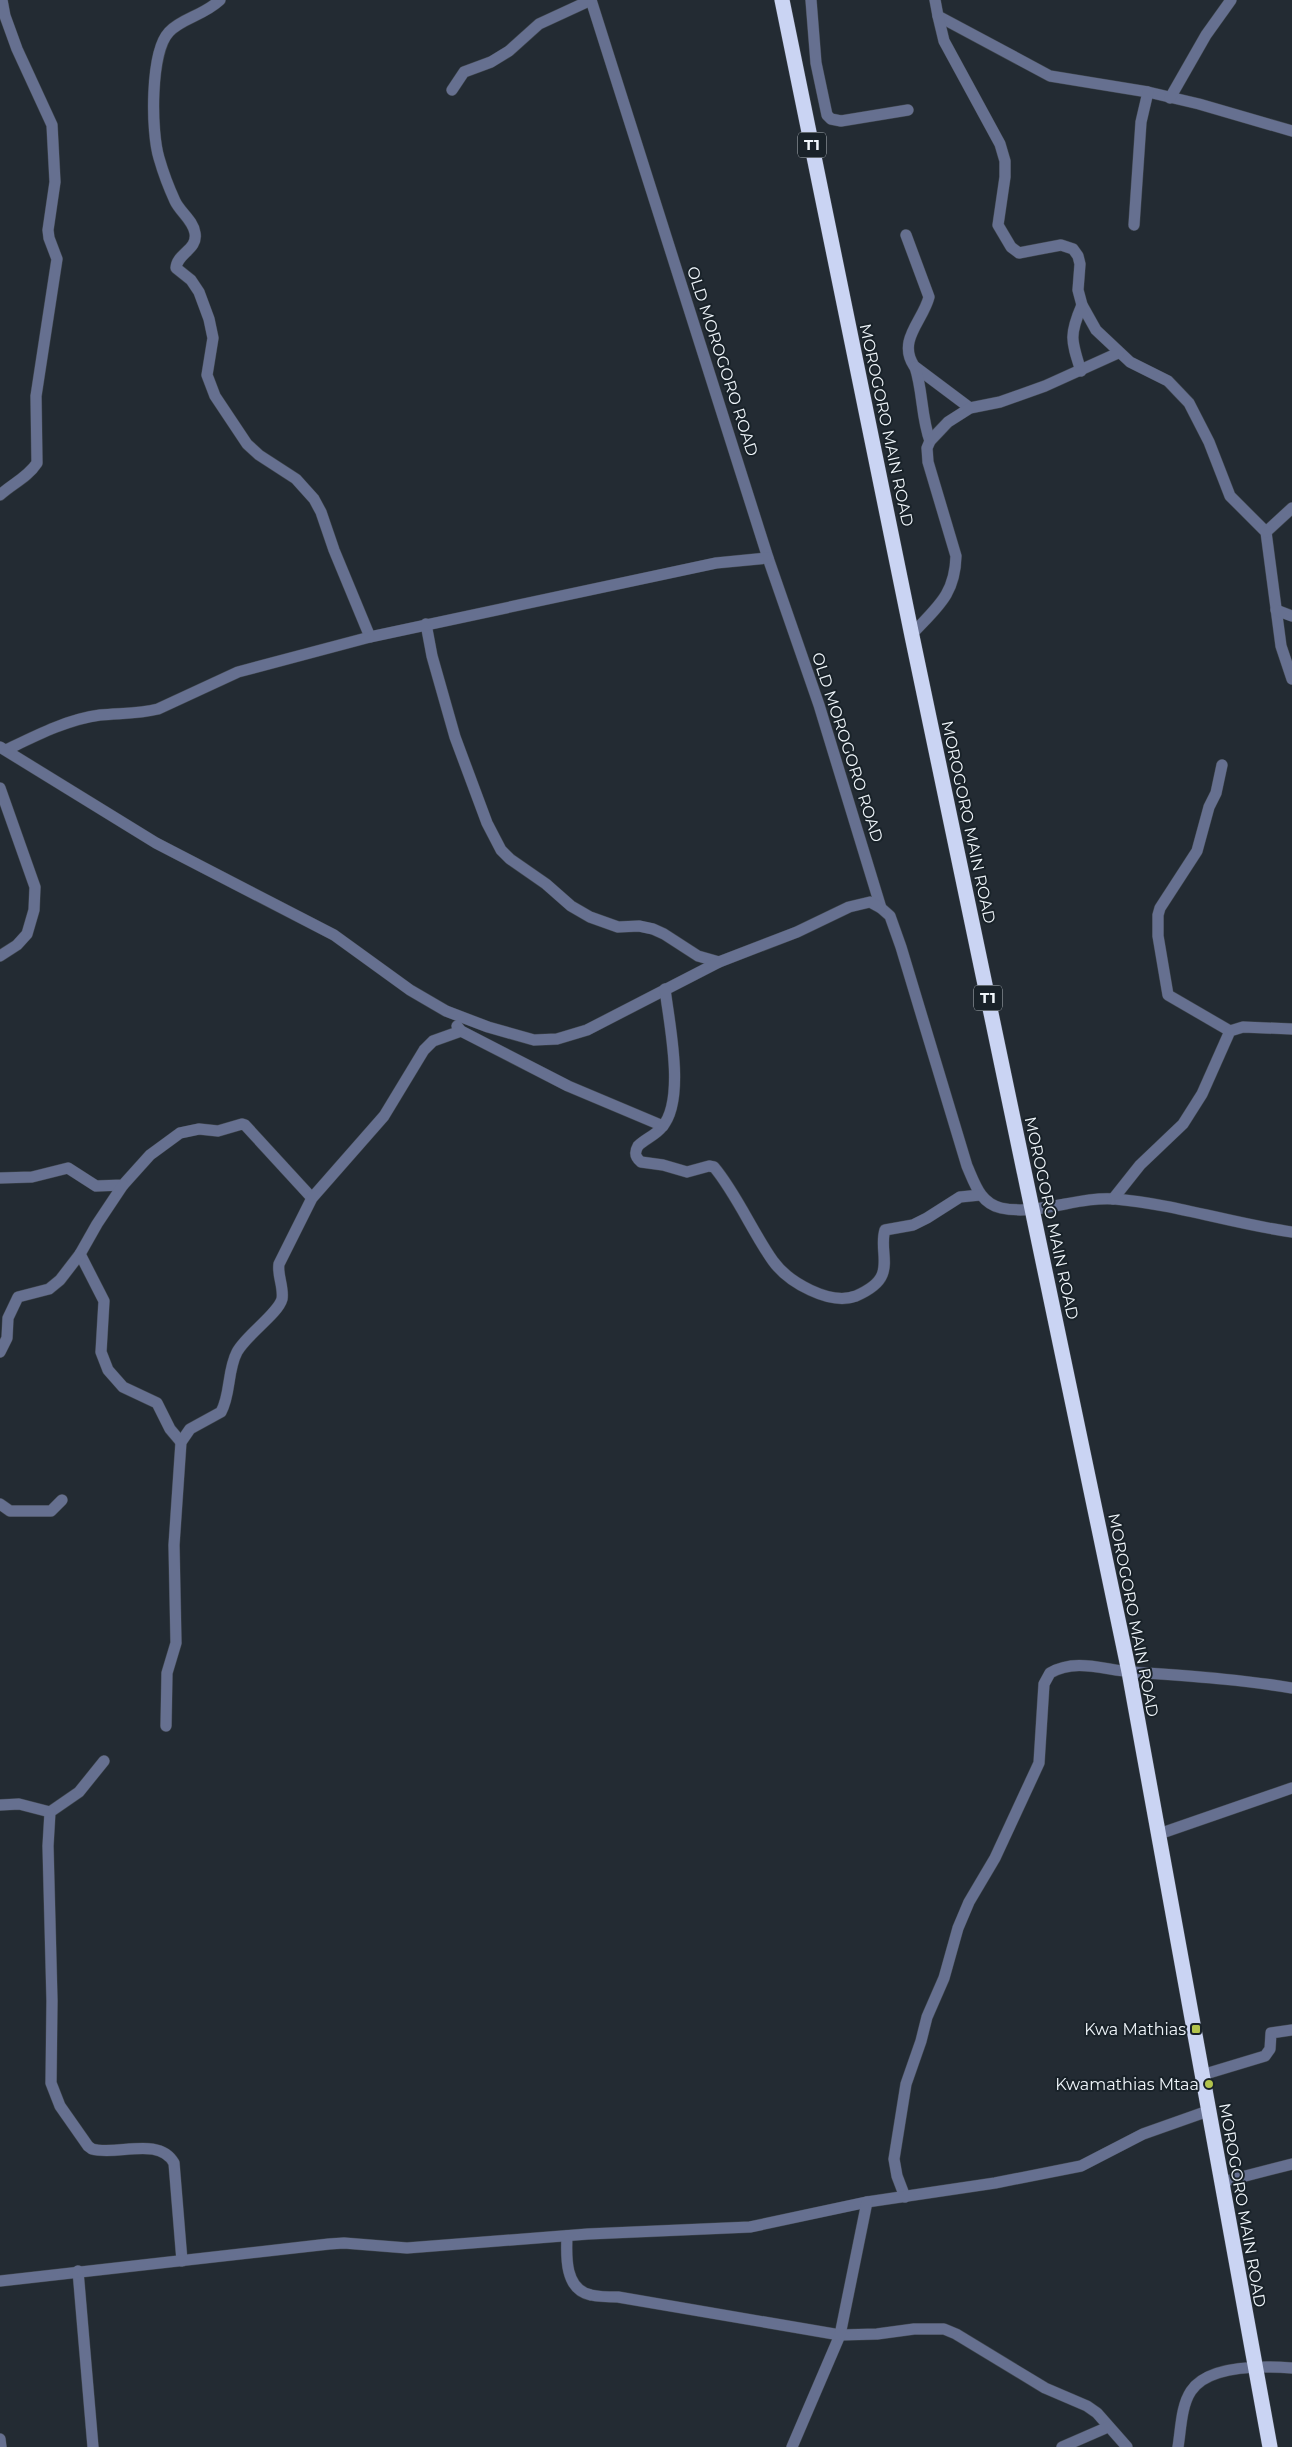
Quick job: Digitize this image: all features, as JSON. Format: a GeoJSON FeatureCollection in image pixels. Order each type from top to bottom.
{"type":"FeatureCollection","features":[{"type":"Feature","properties":{"kind":"highway","name":"MOROGORO MAIN ROAD"},"geometry":{"type":"LineString","coordinates":[[782,0],[912,634],[1129,1672],[1270,2447]]}},
{"type":"Feature","properties":{"kind":"street"},"geometry":{"type":"LineString","coordinates":[[0,495],[12,484],[32,472],[37,463],[36,396],[57,259],[48,230],[55,182],[52,125],[17,49],[5,16],[2,0]]}},
{"type":"Feature","properties":{"kind":"street"},"geometry":{"type":"LineString","coordinates":[[220,0],[204,14],[189,19],[168,33],[160,47],[157,61],[154,109],[158,158],[175,201],[192,226],[195,235],[190,249],[179,259],[176,268],[191,280],[199,292],[209,319],[213,338],[207,375],[215,396],[247,444],[259,455],[296,479],[314,499],[322,512],[334,550],[370,637]]}},
{"type":"Feature","properties":{"kind":"street"},"geometry":{"type":"LineString","coordinates":[[452,90],[464,72],[491,62],[503,55],[540,24],[591,0]]}},
{"type":"Feature","properties":{"kind":"street","name":"OLD MOROGORO ROAD"},"geometry":{"type":"LineString","coordinates":[[591,0],[768,558],[819,705],[881,908],[890,916],[901,947],[967,1166],[980,1195]]}},
{"type":"Feature","properties":{"kind":"street"},"geometry":{"type":"LineString","coordinates":[[811,0],[816,63],[827,115],[831,119],[841,120],[908,110]]}},
{"type":"Feature","properties":{"kind":"street"},"geometry":{"type":"LineString","coordinates":[[935,0],[944,41],[1002,153],[1005,177],[998,225],[1011,247],[1019,253],[1061,246],[1073,249],[1078,256],[1080,264],[1078,290],[1082,305],[1096,330],[1118,353],[1130,362],[1168,381],[1182,394],[1209,442],[1230,496],[1266,532],[1281,646],[1292,679]]}},
{"type":"Feature","properties":{"kind":"street"},"geometry":{"type":"LineString","coordinates":[[1170,98],[1206,35],[1230,0]]}},
{"type":"Feature","properties":{"kind":"street"},"geometry":{"type":"LineString","coordinates":[[938,16],[1050,76],[1148,92],[1292,131]]}},
{"type":"Feature","properties":{"kind":"street"},"geometry":{"type":"LineString","coordinates":[[1134,225],[1141,122],[1148,92]]}},
{"type":"Feature","properties":{"kind":"street"},"geometry":{"type":"LineString","coordinates":[[906,235],[929,297],[908,342],[908,352],[921,384],[926,429],[930,441]]}},
{"type":"Feature","properties":{"kind":"street"},"geometry":{"type":"LineString","coordinates":[[1081,371],[1072,336],[1073,327],[1082,305]]}},
{"type":"Feature","properties":{"kind":"street"},"geometry":{"type":"LineString","coordinates":[[912,634],[952,588],[956,572],[956,556],[928,462],[927,448],[930,441],[948,422],[970,408],[1022,394],[1081,371],[1118,353]]}},
{"type":"Feature","properties":{"kind":"street"},"geometry":{"type":"LineString","coordinates":[[914,366],[970,408]]}},
{"type":"Feature","properties":{"kind":"street"},"geometry":{"type":"LineString","coordinates":[[1266,532],[1292,508]]}},
{"type":"Feature","properties":{"kind":"street"},"geometry":{"type":"LineString","coordinates":[[3,749],[45,732],[98,715],[144,713],[158,709],[238,672],[370,637],[716,563],[768,558]]}},
{"type":"Feature","properties":{"kind":"street"},"geometry":{"type":"LineString","coordinates":[[1276,610],[1292,616]]}},
{"type":"Feature","properties":{"kind":"street"},"geometry":{"type":"LineString","coordinates":[[426,624],[432,656],[455,737],[487,823],[501,850],[510,859],[546,884],[571,906],[590,917],[618,927],[639,926],[653,929],[698,956],[719,962]]}},
{"type":"Feature","properties":{"kind":"street"},"geometry":{"type":"LineString","coordinates":[[3,749],[156,843],[334,935],[410,990],[446,1011],[510,1035],[534,1040],[569,1037],[587,1030],[719,962],[797,932],[855,905],[870,902],[881,908]]}},
{"type":"Feature","properties":{"kind":"street"},"geometry":{"type":"LineString","coordinates":[[1222,765],[1216,793],[1209,807],[1198,851],[1160,908],[1158,927],[1168,995],[1230,1032],[1243,1028],[1292,1030]]}},
{"type":"Feature","properties":{"kind":"street"},"geometry":{"type":"LineString","coordinates":[[0,788],[35,887],[34,910],[27,934],[17,945],[0,956]]}},
{"type":"Feature","properties":{"kind":"street"},"geometry":{"type":"LineString","coordinates":[[665,990],[675,1084],[671,1110],[663,1126],[638,1146],[635,1154],[641,1162],[663,1165],[687,1172],[709,1166],[714,1167],[779,1267],[808,1289],[836,1299],[850,1298],[864,1292],[882,1276],[884,1230],[913,1225],[960,1197],[980,1195],[987,1202],[1002,1208],[1032,1209],[1114,1199],[1160,1205],[1264,1228],[1292,1232]]}},
{"type":"Feature","properties":{"kind":"street"},"geometry":{"type":"LineString","coordinates":[[446,1011],[462,1031],[568,1086],[663,1126]]}},
{"type":"Feature","properties":{"kind":"street"},"geometry":{"type":"LineString","coordinates":[[166,1726],[167,1673],[176,1643],[174,1545],[180,1442],[190,1429],[221,1412],[229,1374],[236,1354],[242,1343],[279,1305],[282,1293],[278,1270],[279,1264],[312,1198],[384,1116],[424,1050],[433,1041],[462,1031]]}},
{"type":"Feature","properties":{"kind":"street"},"geometry":{"type":"LineString","coordinates":[[1114,1199],[1140,1164],[1183,1124],[1202,1094],[1230,1032]]}},
{"type":"Feature","properties":{"kind":"street"},"geometry":{"type":"LineString","coordinates":[[0,1352],[7,1338],[8,1318],[18,1297],[33,1294],[55,1285],[80,1254],[96,1224],[123,1186],[150,1155],[180,1134],[199,1129],[218,1131],[242,1124],[246,1125],[312,1198]]}},
{"type":"Feature","properties":{"kind":"street"},"geometry":{"type":"LineString","coordinates":[[0,1178],[32,1177],[68,1168],[96,1186],[123,1186]]}},
{"type":"Feature","properties":{"kind":"street"},"geometry":{"type":"LineString","coordinates":[[80,1254],[104,1301],[101,1352],[108,1370],[123,1387],[157,1403],[170,1429],[180,1442]]}},
{"type":"Feature","properties":{"kind":"street"},"geometry":{"type":"LineString","coordinates":[[0,1504],[4,1509],[15,1512],[51,1511],[62,1500]]}},
{"type":"Feature","properties":{"kind":"street"},"geometry":{"type":"LineString","coordinates":[[905,2197],[897,2176],[894,2159],[906,2084],[922,2041],[927,2017],[944,1978],[958,1928],[969,1902],[1000,1848],[1039,1763],[1044,1684],[1050,1673],[1065,1667],[1093,1665],[1129,1672],[1201,1676],[1292,1688]]}},
{"type":"Feature","properties":{"kind":"street"},"geometry":{"type":"LineString","coordinates":[[50,1812],[78,1792],[104,1761]]}},
{"type":"Feature","properties":{"kind":"street"},"geometry":{"type":"LineString","coordinates":[[1158,1834],[1292,1788]]}},
{"type":"Feature","properties":{"kind":"street"},"geometry":{"type":"LineString","coordinates":[[0,1805],[20,1804],[50,1812]]}},
{"type":"Feature","properties":{"kind":"street"},"geometry":{"type":"LineString","coordinates":[[50,1812],[48,1846],[52,2001],[51,2084],[60,2106],[92,2149],[160,2151],[170,2156],[174,2163],[182,2261]]}},
{"type":"Feature","properties":{"kind":"street"},"geometry":{"type":"LineString","coordinates":[[1202,2074],[1265,2056],[1270,2049],[1271,2033],[1292,2030]]}},
{"type":"Feature","properties":{"kind":"street"},"geometry":{"type":"LineString","coordinates":[[0,2281],[329,2244],[344,2243],[407,2248],[567,2236],[750,2227],[867,2202],[995,2183],[1081,2166],[1143,2134],[1208,2111]]}},
{"type":"Feature","properties":{"kind":"street"},"geometry":{"type":"LineString","coordinates":[[1222,2182],[1292,2164]]}},
{"type":"Feature","properties":{"kind":"street"},"geometry":{"type":"LineString","coordinates":[[792,2447],[840,2335],[867,2202]]}},
{"type":"Feature","properties":{"kind":"street"},"geometry":{"type":"LineString","coordinates":[[567,2236],[567,2259],[571,2277],[578,2289],[590,2295],[618,2297],[840,2335],[877,2334],[914,2328],[944,2329],[956,2334],[1045,2388],[1088,2406],[1126,2447]]}},
{"type":"Feature","properties":{"kind":"street"},"geometry":{"type":"LineString","coordinates":[[78,2271],[93,2447]]}},
{"type":"Feature","properties":{"kind":"street"},"geometry":{"type":"LineString","coordinates":[[1178,2447],[1183,2413],[1190,2392],[1197,2383],[1212,2375],[1254,2366],[1292,2368]]}},
{"type":"Feature","properties":{"kind":"street"},"geometry":{"type":"LineString","coordinates":[[1062,2447],[1108,2427]]}},
{"type":"Feature","properties":{"kind":"street"},"geometry":{"type":"LineString","coordinates":[[0,2439],[1,2447]]}},
{"type":"Feature","properties":{"kind":"place","name":"Kwa Mathias"},"geometry":{"type":"Point","coordinates":[1196,2029]}},
{"type":"Feature","properties":{"kind":"place","name":"Kwamathias Mtaa"},"geometry":{"type":"Point","coordinates":[1209,2084]}}]}
